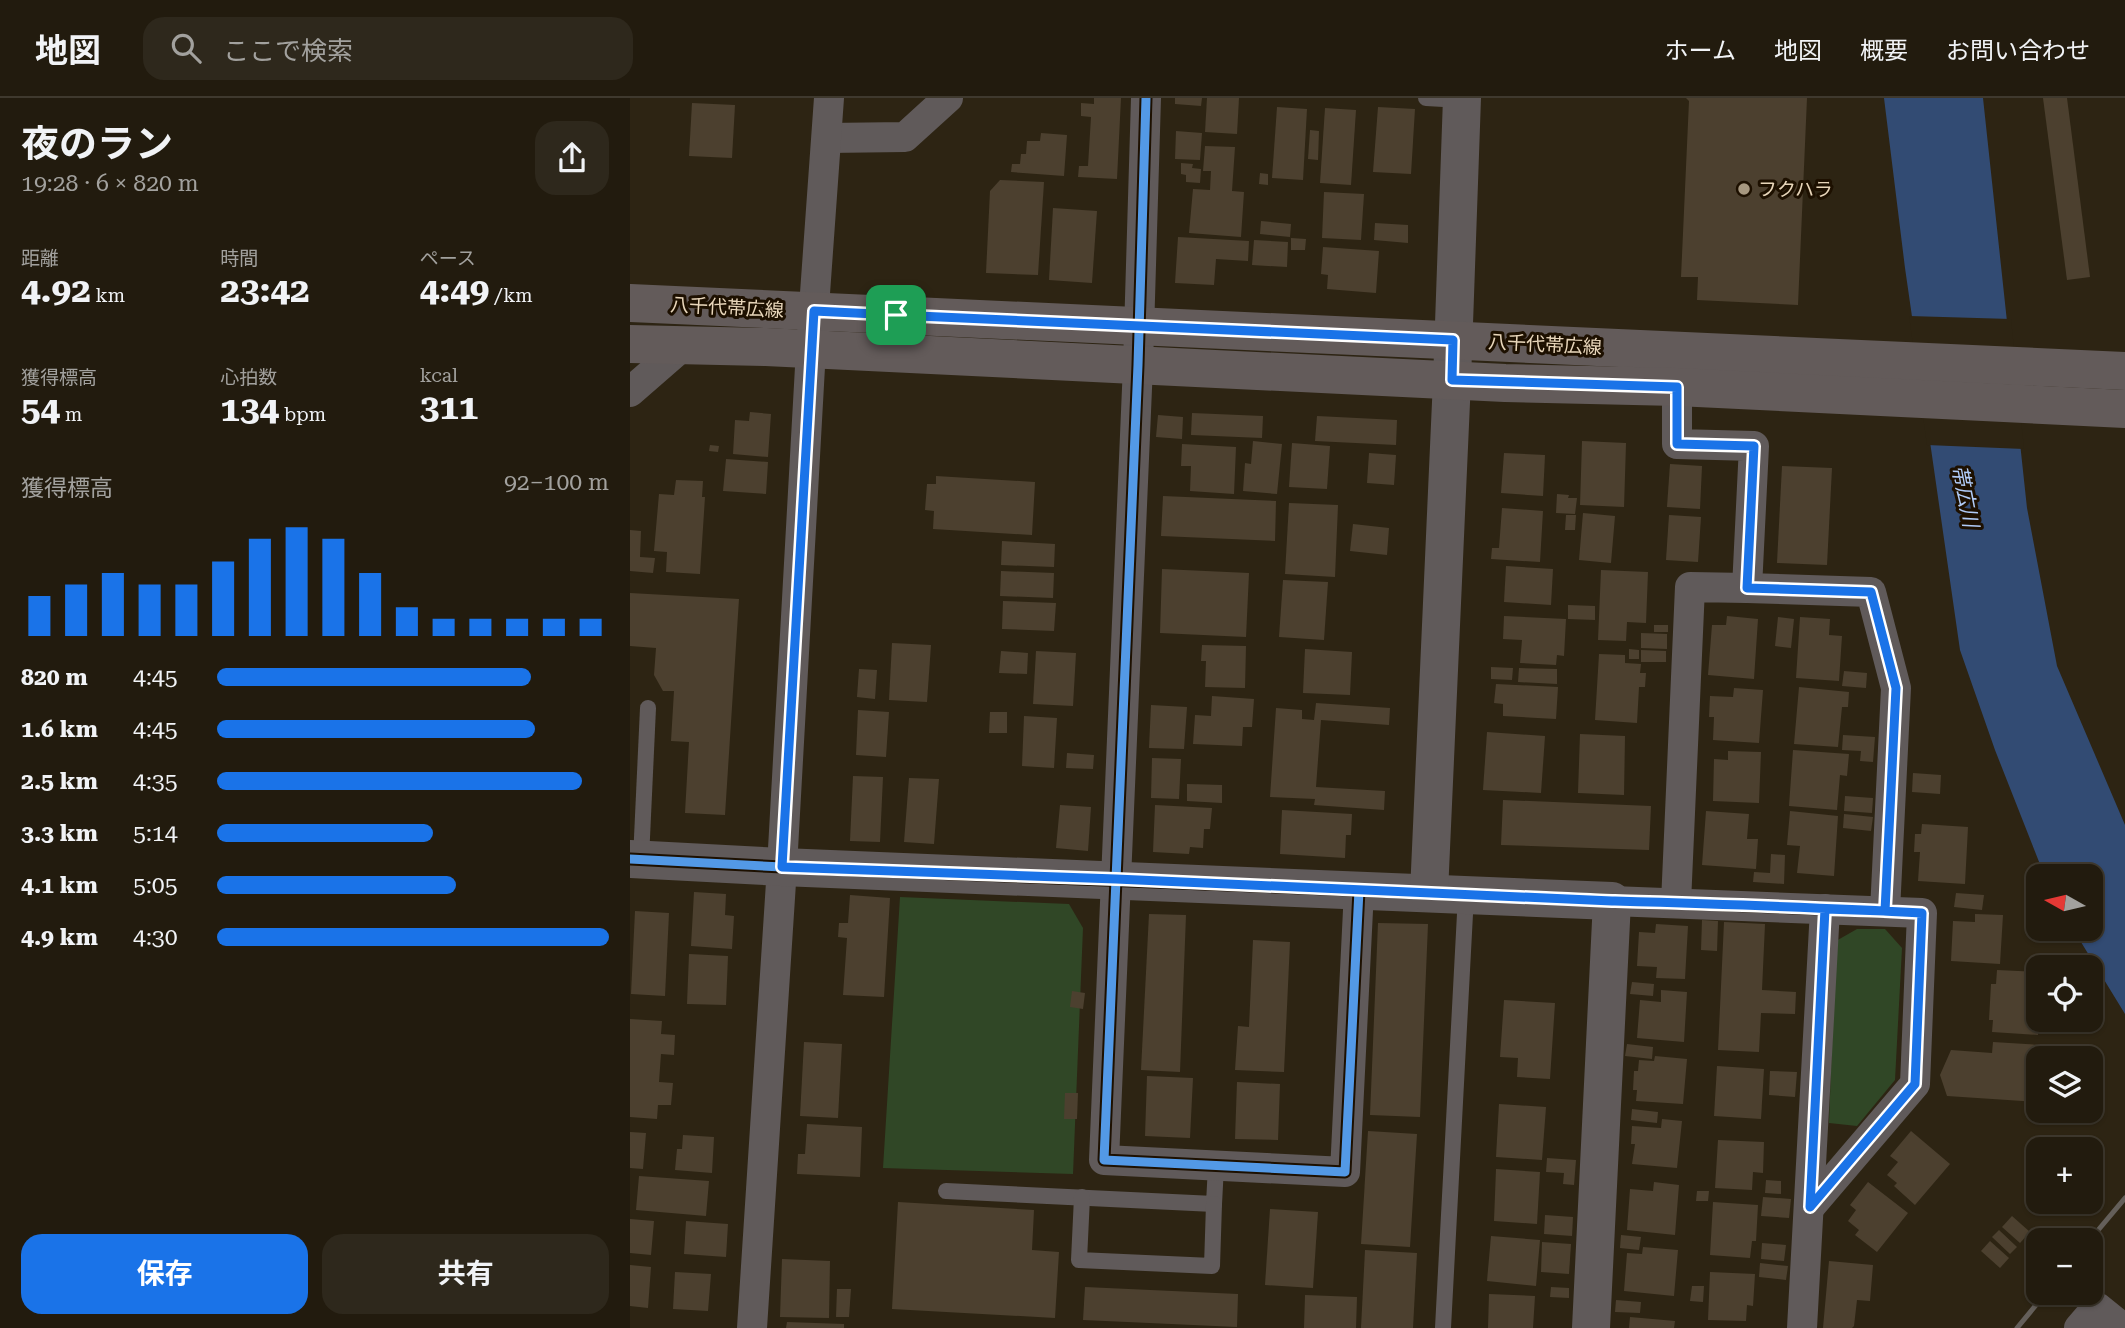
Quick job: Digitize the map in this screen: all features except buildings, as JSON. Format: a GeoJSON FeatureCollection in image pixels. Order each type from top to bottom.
{"type":"FeatureCollection","features":[{"type":"Feature","properties":{"kind":"main road","name":"八千代帯広線"},"geometry":{"type":"LineString","coordinates":[[630,303],[1453,340],[1896,379],[2037,405],[2125,409]]}},
{"type":"Feature","properties":{"kind":"main road","name":"八千代帯広線"},"geometry":{"type":"LineString","coordinates":[[630,344],[811,349],[1452,380],[1677,387],[1896,379],[2034,367],[2125,371]]}},
{"type":"Feature","properties":{"kind":"street"},"geometry":{"type":"LineString","coordinates":[[752,1328],[782,867],[811,349],[829,98]]}},
{"type":"Feature","properties":{"kind":"street"},"geometry":{"type":"LineString","coordinates":[[827,138],[905,137],[948,98]]}},
{"type":"Feature","properties":{"kind":"street"},"geometry":{"type":"LineString","coordinates":[[1146,98],[1140,326],[1104,1160],[1345,1172],[1359,890]]}},
{"type":"Feature","properties":{"kind":"street"},"geometry":{"type":"LineString","coordinates":[[1429,893],[1452,380],[1450,99]]}},
{"type":"Feature","properties":{"kind":"street"},"geometry":{"type":"LineString","coordinates":[[630,392],[684,345]]}},
{"type":"Feature","properties":{"kind":"street"},"geometry":{"type":"LineString","coordinates":[[1677,387],[1677,444],[1754,446],[1747,588]]}},
{"type":"Feature","properties":{"kind":"street"},"geometry":{"type":"LineString","coordinates":[[1676,903],[1690,587],[1871,592],[1896,688],[1885,911]]}},
{"type":"Feature","properties":{"kind":"street"},"geometry":{"type":"LineString","coordinates":[[635,859],[1922,913],[1915,1084],[1810,1207]]}},
{"type":"Feature","properties":{"kind":"street"},"geometry":{"type":"LineString","coordinates":[[1591,1328],[1612,901]]}},
{"type":"Feature","properties":{"kind":"street"},"geometry":{"type":"LineString","coordinates":[[1802,1328],[1825,909]]}},
{"type":"Feature","properties":{"kind":"street"},"geometry":{"type":"LineString","coordinates":[[2079,1328],[2097,1307],[2123,1328]]}},
{"type":"Feature","properties":{"kind":"lane"},"geometry":{"type":"LineString","coordinates":[[635,859],[648,708]]}},
{"type":"Feature","properties":{"kind":"lane"},"geometry":{"type":"LineString","coordinates":[[1443,1328],[1466,895]]}},
{"type":"Feature","properties":{"kind":"lane"},"geometry":{"type":"LineString","coordinates":[[1082,1198],[1079,1260],[1212,1266],[1216,1166]]}},
{"type":"Feature","properties":{"kind":"lane"},"geometry":{"type":"LineString","coordinates":[[946,1191],[1214,1204]]}},
{"type":"Feature","properties":{"kind":"green space"},"geometry":{"type":"Polygon","coordinates":[[[900,897],[1069,904],[1083,928],[1073,1174],[883,1168],[900,897]]]}},
{"type":"Feature","properties":{"kind":"green space"},"geometry":{"type":"Polygon","coordinates":[[[1857,929],[1885,929],[1902,948],[1895,1080],[1857,1126],[1829,1123],[1836,941],[1857,929]]]}},
{"type":"Feature","properties":{"kind":"water","name":"帯広川"},"geometry":{"type":"Polygon","coordinates":[[[1884,98],[1983,98],[2027,508],[2057,666],[2125,825],[2125,1014],[2103,978],[2103,955],[2089,955],[2081,942],[2104,942],[2104,864],[2040,864],[1995,750],[1960,650],[1905,268],[1884,98]]]}},
{"type":"Feature","properties":{"kind":"pier"},"geometry":{"type":"Polygon","coordinates":[[[1909,316],[2011,319],[2024,449],[1927,445],[1909,316]]]}},
{"type":"Feature","properties":{"kind":"railway"},"geometry":{"type":"LineString","coordinates":[[2100,1228],[2125,1198]]}},
{"type":"Feature","properties":{"kind":"railway"},"geometry":{"type":"LineString","coordinates":[[2017,1328],[2036,1305]]}},
{"type":"Feature","properties":{"kind":"cycle path"},"geometry":{"type":"LineString","coordinates":[[1146,98],[1138,365],[1104,1160],[1345,1172],[1359,890]]}},
{"type":"Feature","properties":{"kind":"cycle path"},"geometry":{"type":"LineString","coordinates":[[630,859],[1922,913],[1915,1084],[1810,1207]]}},
{"type":"Feature","properties":{"kind":"place","name":"フクハラ"},"geometry":{"type":"Point","coordinates":[1744,189]}},
{"type":"Feature","properties":{"kind":"route"},"geometry":{"type":"LineString","coordinates":[[896,315],[814,311],[782,867],[1116,879],[1612,901],[1885,911],[1922,913],[1915,1084],[1810,1207],[1825,909],[1885,911],[1896,688],[1871,592],[1747,588],[1754,446],[1677,444],[1677,387],[1452,380],[1453,340],[896,315]]}}]}
